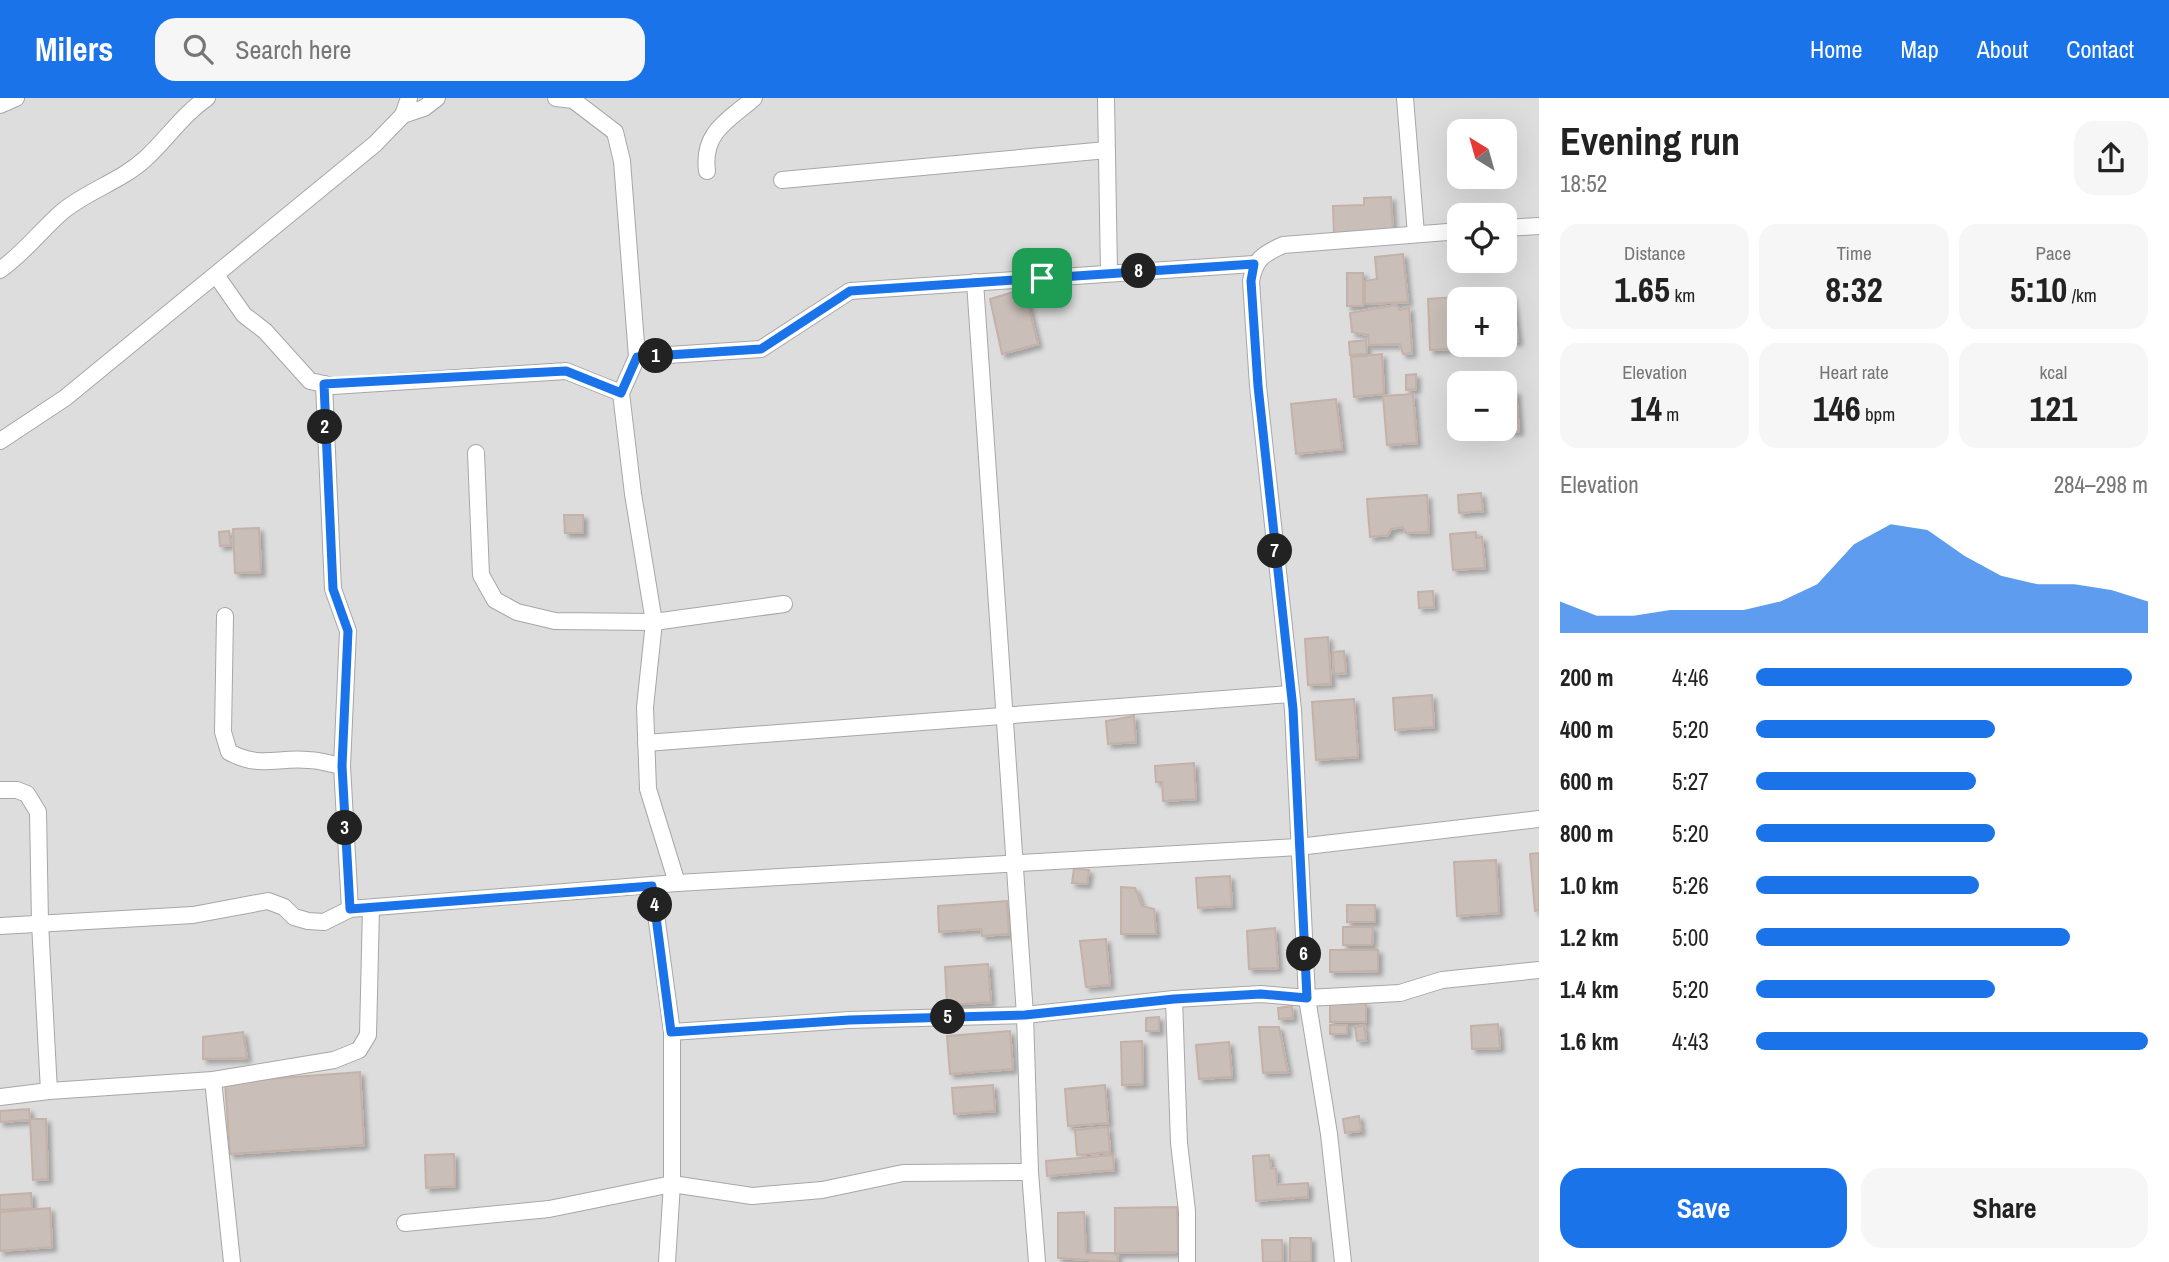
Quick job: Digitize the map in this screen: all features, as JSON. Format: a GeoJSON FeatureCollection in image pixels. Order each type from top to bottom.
{"type":"FeatureCollection","features":[{"type":"Feature","properties":{"kind":"street"},"geometry":{"type":"LineString","coordinates":[[0,105],[16,98]]}},
{"type":"Feature","properties":{"kind":"street"},"geometry":{"type":"LineString","coordinates":[[0,441],[65,398],[375,144],[403,115],[409,98]]}},
{"type":"Feature","properties":{"kind":"street"},"geometry":{"type":"LineString","coordinates":[[403,115],[424,108],[437,98]]}},
{"type":"Feature","properties":{"kind":"street"},"geometry":{"type":"LineString","coordinates":[[556,98],[573,100],[615,132],[622,161],[637,357],[621,393],[653,622],[645,707],[648,789],[677,883]]}},
{"type":"Feature","properties":{"kind":"street"},"geometry":{"type":"LineString","coordinates":[[707,171],[705,156],[709,137],[754,98]]}},
{"type":"Feature","properties":{"kind":"street"},"geometry":{"type":"LineString","coordinates":[[1106,98],[1109,273]]}},
{"type":"Feature","properties":{"kind":"street"},"geometry":{"type":"LineString","coordinates":[[1405,98],[1416,233]]}},
{"type":"Feature","properties":{"kind":"street"},"geometry":{"type":"LineString","coordinates":[[0,270],[19,256],[63,211],[95,189],[130,173],[199,100]]}},
{"type":"Feature","properties":{"kind":"street"},"geometry":{"type":"LineString","coordinates":[[782,180],[1107,150]]}},
{"type":"Feature","properties":{"kind":"street"},"geometry":{"type":"LineString","coordinates":[[1517,227],[1539,226]]}},
{"type":"Feature","properties":{"kind":"street"},"geometry":{"type":"LineString","coordinates":[[1343,1262],[1329,1134],[1307,998],[1290,694],[1258,386],[1251,281],[1254,264],[1263,254],[1283,246],[1447,232]]}},
{"type":"Feature","properties":{"kind":"street"},"geometry":{"type":"LineString","coordinates":[[637,357],[761,349],[850,291],[1254,264]]}},
{"type":"Feature","properties":{"kind":"street"},"geometry":{"type":"LineString","coordinates":[[216,275],[244,315],[265,331],[310,381],[324,384],[566,371],[621,393]]}},
{"type":"Feature","properties":{"kind":"street"},"geometry":{"type":"LineString","coordinates":[[975,282],[1016,862],[1030,1172],[1037,1262]]}},
{"type":"Feature","properties":{"kind":"street"},"geometry":{"type":"LineString","coordinates":[[324,384],[333,589],[348,631],[342,766],[350,909]]}},
{"type":"Feature","properties":{"kind":"street"},"geometry":{"type":"LineString","coordinates":[[477,453],[481,575],[495,600],[517,612],[555,621],[653,622],[784,604]]}},
{"type":"Feature","properties":{"kind":"street"},"geometry":{"type":"LineString","coordinates":[[225,616],[223,732],[229,752],[244,761],[271,763],[306,759],[342,766]]}},
{"type":"Feature","properties":{"kind":"street"},"geometry":{"type":"LineString","coordinates":[[646,743],[1290,694]]}},
{"type":"Feature","properties":{"kind":"street"},"geometry":{"type":"LineString","coordinates":[[0,790],[17,790],[27,794],[38,811],[40,923],[50,1091]]}},
{"type":"Feature","properties":{"kind":"street"},"geometry":{"type":"LineString","coordinates":[[0,926],[193,915],[268,901],[284,907],[294,917],[324,922],[350,909],[677,883],[1298,847],[1539,819]]}},
{"type":"Feature","properties":{"kind":"street"},"geometry":{"type":"LineString","coordinates":[[652,886],[671,1032],[671,1184],[667,1262]]}},
{"type":"Feature","properties":{"kind":"street"},"geometry":{"type":"LineString","coordinates":[[0,1097],[213,1080],[334,1060],[359,1050],[368,1035],[371,908]]}},
{"type":"Feature","properties":{"kind":"street"},"geometry":{"type":"LineString","coordinates":[[671,1032],[849,1020],[1025,1015],[1174,999],[1261,994],[1307,998],[1400,993],[1442,980],[1539,971]]}},
{"type":"Feature","properties":{"kind":"street"},"geometry":{"type":"LineString","coordinates":[[1174,999],[1179,1143],[1188,1211],[1187,1262]]}},
{"type":"Feature","properties":{"kind":"street"},"geometry":{"type":"LineString","coordinates":[[213,1080],[232,1262]]}},
{"type":"Feature","properties":{"kind":"street"},"geometry":{"type":"LineString","coordinates":[[404,1223],[549,1209],[671,1184],[752,1196],[822,1190],[903,1173],[1030,1172]]}},
{"type":"Feature","properties":{"kind":"shaded area"},"geometry":{"type":"Polygon","coordinates":[[[0,98],[1539,98],[1539,1262],[0,1262],[0,98]]]}},
{"type":"Feature","properties":{"kind":"building"},"geometry":{"type":"Polygon","coordinates":[[[1391,197],[1393,233],[1334,235],[1333,206],[1364,205],[1364,198],[1391,197]]]}},
{"type":"Feature","properties":{"kind":"building"},"geometry":{"type":"Polygon","coordinates":[[[1403,254],[1408,302],[1365,304],[1365,281],[1377,279],[1375,257],[1403,254]]]}},
{"type":"Feature","properties":{"kind":"building"},"geometry":{"type":"Polygon","coordinates":[[[1347,273],[1363,273],[1363,306],[1347,306],[1347,273]]]}},
{"type":"Feature","properties":{"kind":"building"},"geometry":{"type":"Polygon","coordinates":[[[1024,289],[1038,344],[1002,354],[990,299],[1024,289]]]}},
{"type":"Feature","properties":{"kind":"building"},"geometry":{"type":"Polygon","coordinates":[[[1447,298],[1447,349],[1430,350],[1428,299],[1447,298]]]}},
{"type":"Feature","properties":{"kind":"building"},"geometry":{"type":"Polygon","coordinates":[[[1396,305],[1400,310],[1409,307],[1412,353],[1403,354],[1400,344],[1369,345],[1368,335],[1352,332],[1350,313],[1396,305]]]}},
{"type":"Feature","properties":{"kind":"building"},"geometry":{"type":"Polygon","coordinates":[[[1366,340],[1367,354],[1350,355],[1349,342],[1366,340]]]}},
{"type":"Feature","properties":{"kind":"building"},"geometry":{"type":"Polygon","coordinates":[[[1382,354],[1384,394],[1354,397],[1351,357],[1382,354]]]}},
{"type":"Feature","properties":{"kind":"building"},"geometry":{"type":"Polygon","coordinates":[[[1416,374],[1416,389],[1406,390],[1406,375],[1416,374]]]}},
{"type":"Feature","properties":{"kind":"building"},"geometry":{"type":"Polygon","coordinates":[[[1413,394],[1417,443],[1387,445],[1383,396],[1413,394]]]}},
{"type":"Feature","properties":{"kind":"building"},"geometry":{"type":"Polygon","coordinates":[[[1336,399],[1342,449],[1296,454],[1291,404],[1336,399]]]}},
{"type":"Feature","properties":{"kind":"building"},"geometry":{"type":"Polygon","coordinates":[[[1481,493],[1483,511],[1459,513],[1458,495],[1481,493]]]}},
{"type":"Feature","properties":{"kind":"building"},"geometry":{"type":"Polygon","coordinates":[[[1427,495],[1429,532],[1406,533],[1403,527],[1391,529],[1388,535],[1370,537],[1367,499],[1427,495]]]}},
{"type":"Feature","properties":{"kind":"building"},"geometry":{"type":"Polygon","coordinates":[[[564,515],[583,515],[583,533],[565,533],[564,515]]]}},
{"type":"Feature","properties":{"kind":"building"},"geometry":{"type":"Polygon","coordinates":[[[259,528],[261,572],[235,573],[233,529],[259,528]]]}},
{"type":"Feature","properties":{"kind":"building"},"geometry":{"type":"Polygon","coordinates":[[[229,531],[231,545],[220,546],[219,532],[229,531]]]}},
{"type":"Feature","properties":{"kind":"building"},"geometry":{"type":"Polygon","coordinates":[[[1476,532],[1476,538],[1482,537],[1485,568],[1453,570],[1450,534],[1476,532]]]}},
{"type":"Feature","properties":{"kind":"building"},"geometry":{"type":"Polygon","coordinates":[[[1433,591],[1434,607],[1419,608],[1418,592],[1433,591]]]}},
{"type":"Feature","properties":{"kind":"building"},"geometry":{"type":"Polygon","coordinates":[[[1328,637],[1331,684],[1308,685],[1305,639],[1328,637]]]}},
{"type":"Feature","properties":{"kind":"building"},"geometry":{"type":"Polygon","coordinates":[[[1344,651],[1346,673],[1334,674],[1333,652],[1344,651]]]}},
{"type":"Feature","properties":{"kind":"building"},"geometry":{"type":"Polygon","coordinates":[[[1432,695],[1434,727],[1395,730],[1393,698],[1432,695]]]}},
{"type":"Feature","properties":{"kind":"building"},"geometry":{"type":"Polygon","coordinates":[[[1354,699],[1358,757],[1316,760],[1312,702],[1354,699]]]}},
{"type":"Feature","properties":{"kind":"building"},"geometry":{"type":"Polygon","coordinates":[[[1134,716],[1136,742],[1108,744],[1106,721],[1134,716]]]}},
{"type":"Feature","properties":{"kind":"building"},"geometry":{"type":"Polygon","coordinates":[[[1194,763],[1196,799],[1163,801],[1162,782],[1156,782],[1155,766],[1194,763]]]}},
{"type":"Feature","properties":{"kind":"building"},"geometry":{"type":"Polygon","coordinates":[[[1539,853],[1539,910],[1535,911],[1530,854],[1539,853]]]}},
{"type":"Feature","properties":{"kind":"building"},"geometry":{"type":"Polygon","coordinates":[[[1496,860],[1499,913],[1457,916],[1454,862],[1496,860]]]}},
{"type":"Feature","properties":{"kind":"building"},"geometry":{"type":"Polygon","coordinates":[[[1074,868],[1089,870],[1087,884],[1072,883],[1074,868]]]}},
{"type":"Feature","properties":{"kind":"building"},"geometry":{"type":"Polygon","coordinates":[[[1230,876],[1232,906],[1198,908],[1196,878],[1230,876]]]}},
{"type":"Feature","properties":{"kind":"building"},"geometry":{"type":"Polygon","coordinates":[[[1121,887],[1135,888],[1142,906],[1154,909],[1156,934],[1121,934],[1121,887]]]}},
{"type":"Feature","properties":{"kind":"building"},"geometry":{"type":"Polygon","coordinates":[[[1007,901],[1009,934],[982,936],[981,929],[939,932],[938,906],[1007,901]]]}},
{"type":"Feature","properties":{"kind":"building"},"geometry":{"type":"Polygon","coordinates":[[[1347,905],[1375,905],[1375,922],[1347,922],[1347,905]]]}},
{"type":"Feature","properties":{"kind":"building"},"geometry":{"type":"Polygon","coordinates":[[[1343,927],[1373,927],[1372,945],[1343,945],[1343,927]]]}},
{"type":"Feature","properties":{"kind":"building"},"geometry":{"type":"Polygon","coordinates":[[[1275,928],[1278,968],[1249,969],[1247,931],[1275,928]]]}},
{"type":"Feature","properties":{"kind":"building"},"geometry":{"type":"Polygon","coordinates":[[[1106,939],[1110,985],[1086,987],[1080,941],[1106,939]]]}},
{"type":"Feature","properties":{"kind":"building"},"geometry":{"type":"Polygon","coordinates":[[[1330,950],[1378,950],[1378,971],[1330,972],[1330,950]]]}},
{"type":"Feature","properties":{"kind":"building"},"geometry":{"type":"Polygon","coordinates":[[[988,964],[991,1002],[947,1005],[945,967],[988,964]]]}},
{"type":"Feature","properties":{"kind":"building"},"geometry":{"type":"Polygon","coordinates":[[[1330,1003],[1366,1003],[1366,1022],[1330,1022],[1330,1003]]]}},
{"type":"Feature","properties":{"kind":"building"},"geometry":{"type":"Polygon","coordinates":[[[1292,1006],[1293,1018],[1279,1019],[1278,1008],[1292,1006]]]}},
{"type":"Feature","properties":{"kind":"building"},"geometry":{"type":"Polygon","coordinates":[[[1159,1017],[1159,1031],[1146,1031],[1146,1018],[1159,1017]]]}},
{"type":"Feature","properties":{"kind":"building"},"geometry":{"type":"Polygon","coordinates":[[[1498,1024],[1500,1048],[1472,1049],[1471,1026],[1498,1024]]]}},
{"type":"Feature","properties":{"kind":"building"},"geometry":{"type":"Polygon","coordinates":[[[1330,1025],[1347,1025],[1347,1034],[1330,1034],[1330,1025]]]}},
{"type":"Feature","properties":{"kind":"building"},"geometry":{"type":"Polygon","coordinates":[[[1364,1025],[1366,1040],[1357,1041],[1355,1027],[1364,1025]]]}},
{"type":"Feature","properties":{"kind":"building"},"geometry":{"type":"Polygon","coordinates":[[[1259,1027],[1279,1027],[1288,1072],[1263,1073],[1259,1027]]]}},
{"type":"Feature","properties":{"kind":"building"},"geometry":{"type":"Polygon","coordinates":[[[1010,1031],[1013,1069],[950,1074],[947,1036],[1010,1031]]]}},
{"type":"Feature","properties":{"kind":"building"},"geometry":{"type":"Polygon","coordinates":[[[243,1032],[247,1058],[203,1059],[203,1037],[243,1032]]]}},
{"type":"Feature","properties":{"kind":"building"},"geometry":{"type":"Polygon","coordinates":[[[1142,1041],[1143,1084],[1122,1085],[1121,1042],[1142,1041]]]}},
{"type":"Feature","properties":{"kind":"building"},"geometry":{"type":"Polygon","coordinates":[[[1229,1042],[1232,1077],[1199,1079],[1196,1045],[1229,1042]]]}},
{"type":"Feature","properties":{"kind":"building"},"geometry":{"type":"Polygon","coordinates":[[[360,1072],[364,1145],[230,1154],[225,1082],[360,1072]]]}},
{"type":"Feature","properties":{"kind":"building"},"geometry":{"type":"Polygon","coordinates":[[[993,1085],[995,1111],[954,1114],[952,1088],[993,1085]]]}},
{"type":"Feature","properties":{"kind":"building"},"geometry":{"type":"Polygon","coordinates":[[[1105,1085],[1108,1123],[1068,1126],[1065,1089],[1105,1085]]]}},
{"type":"Feature","properties":{"kind":"building"},"geometry":{"type":"Polygon","coordinates":[[[29,1109],[30,1120],[0,1122],[0,1111],[29,1109]]]}},
{"type":"Feature","properties":{"kind":"building"},"geometry":{"type":"Polygon","coordinates":[[[1359,1116],[1361,1131],[1345,1133],[1343,1119],[1359,1116]]]}},
{"type":"Feature","properties":{"kind":"building"},"geometry":{"type":"Polygon","coordinates":[[[30,1119],[46,1119],[48,1179],[33,1180],[30,1119]]]}},
{"type":"Feature","properties":{"kind":"building"},"geometry":{"type":"Polygon","coordinates":[[[1108,1127],[1110,1152],[1077,1155],[1075,1130],[1108,1127]]]}},
{"type":"Feature","properties":{"kind":"building"},"geometry":{"type":"Polygon","coordinates":[[[454,1154],[455,1186],[426,1188],[425,1155],[454,1154]]]}},
{"type":"Feature","properties":{"kind":"building"},"geometry":{"type":"Polygon","coordinates":[[[1113,1155],[1114,1170],[1047,1176],[1046,1161],[1113,1155]]]}},
{"type":"Feature","properties":{"kind":"building"},"geometry":{"type":"Polygon","coordinates":[[[1269,1155],[1271,1168],[1276,1169],[1277,1185],[1308,1183],[1308,1197],[1256,1201],[1253,1156],[1269,1155]]]}},
{"type":"Feature","properties":{"kind":"building"},"geometry":{"type":"Polygon","coordinates":[[[31,1193],[32,1208],[0,1210],[0,1195],[31,1193]]]}},
{"type":"Feature","properties":{"kind":"building"},"geometry":{"type":"Polygon","coordinates":[[[1177,1207],[1178,1252],[1115,1253],[1115,1208],[1177,1207]]]}},
{"type":"Feature","properties":{"kind":"building"},"geometry":{"type":"Polygon","coordinates":[[[50,1208],[52,1247],[0,1251],[0,1212],[50,1208]]]}},
{"type":"Feature","properties":{"kind":"building"},"geometry":{"type":"Polygon","coordinates":[[[1084,1212],[1086,1253],[1113,1253],[1117,1255],[1118,1262],[1058,1258],[1058,1213],[1084,1212]]]}},
{"type":"Feature","properties":{"kind":"building"},"geometry":{"type":"Polygon","coordinates":[[[1290,1238],[1311,1238],[1311,1262],[1290,1262],[1290,1238]]]}},
{"type":"Feature","properties":{"kind":"building"},"geometry":{"type":"Polygon","coordinates":[[[1262,1240],[1282,1240],[1283,1262],[1263,1262],[1262,1240]]]}},
{"type":"Feature","properties":{"kind":"route"},"geometry":{"type":"LineString","coordinates":[[1254,264],[1251,281],[1258,386],[1293,709],[1307,998],[1261,994],[1174,999],[1025,1015],[849,1020],[671,1032],[652,886],[350,909],[342,766],[348,631],[333,589],[324,384],[333,386],[566,371],[621,393],[637,357],[761,349],[811,313],[850,291],[1042,278],[1254,264]]}}]}
